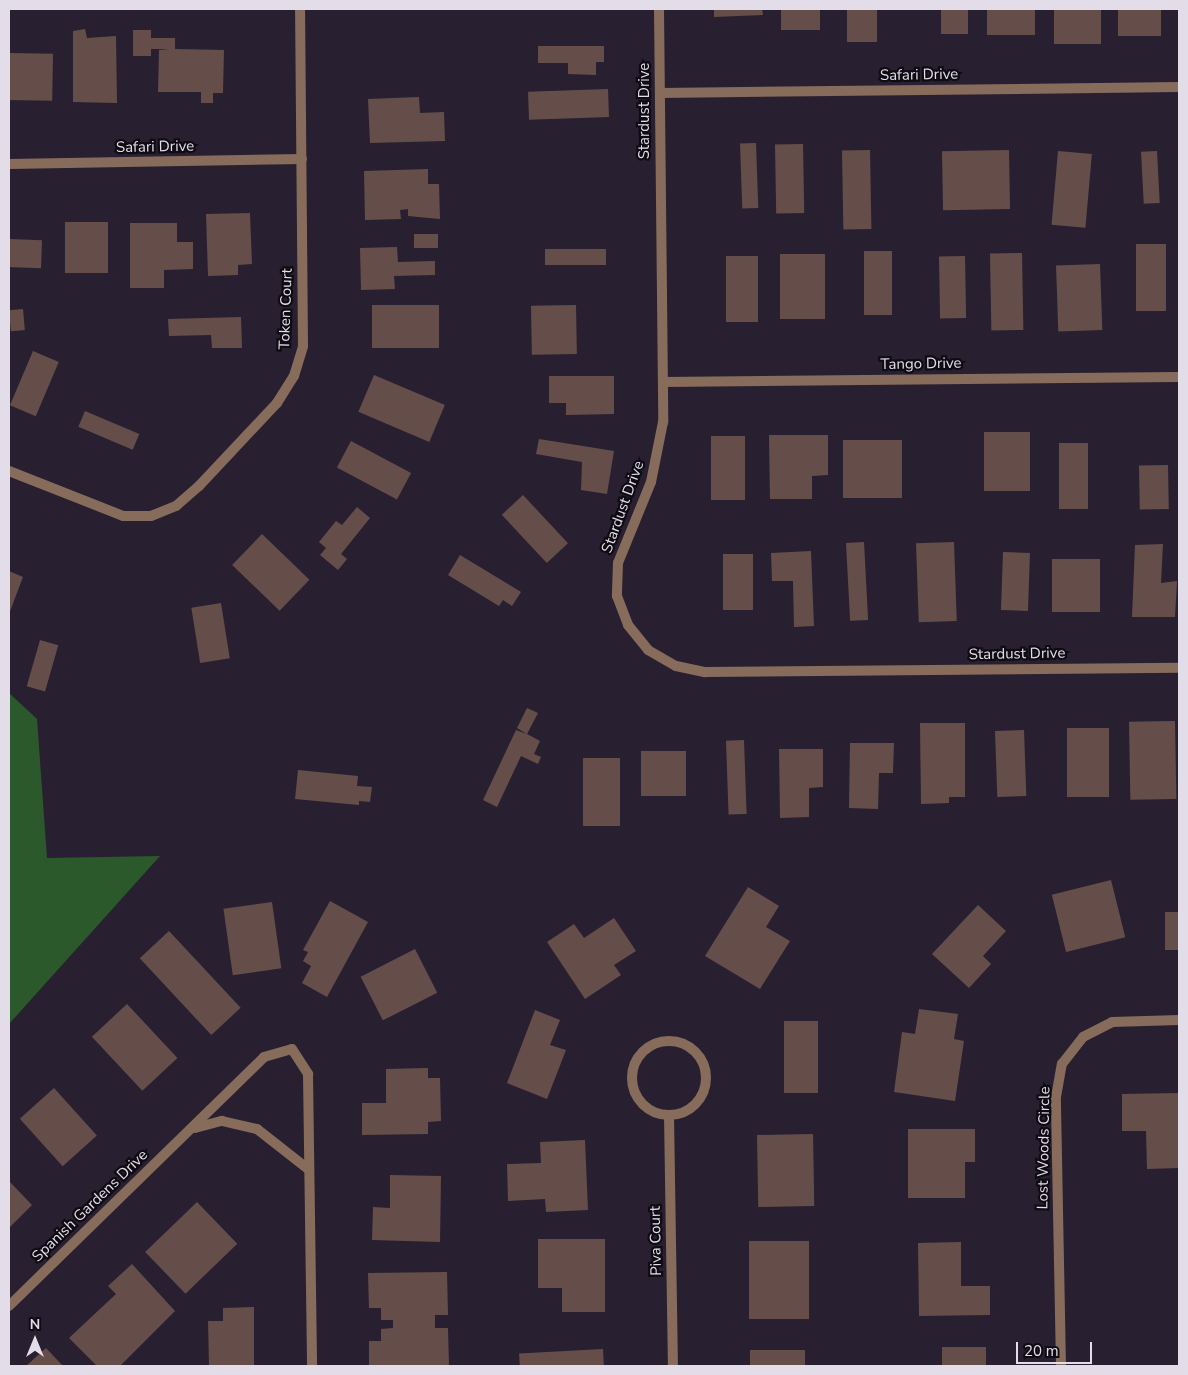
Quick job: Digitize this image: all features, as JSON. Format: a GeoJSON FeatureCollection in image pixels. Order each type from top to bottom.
{"type":"FeatureCollection","features":[{"type":"Feature","properties":{"kind":"street","name":"Token Court"},"geometry":{"type":"LineString","coordinates":[[9,471],[123,516],[151,516],[176,506],[212,472],[277,403],[294,376],[303,346],[300,9]]}},
{"type":"Feature","properties":{"kind":"street","name":"Stardust Drive"},"geometry":{"type":"LineString","coordinates":[[659,9],[663,382],[658,452],[651,482],[618,563],[617,596],[628,625],[648,650],[676,666],[705,672],[1179,668]]}},
{"type":"Feature","properties":{"kind":"street","name":"Safari Drive"},"geometry":{"type":"LineString","coordinates":[[660,93],[1179,87]]}},
{"type":"Feature","properties":{"kind":"street","name":"Safari Drive"},"geometry":{"type":"LineString","coordinates":[[9,164],[302,159]]}},
{"type":"Feature","properties":{"kind":"street","name":"Tango Drive"},"geometry":{"type":"LineString","coordinates":[[663,382],[1179,377]]}},
{"type":"Feature","properties":{"kind":"street","name":"Lost Woods Circle"},"geometry":{"type":"LineString","coordinates":[[1061,1366],[1056,1097],[1062,1064],[1082,1037],[1112,1022],[1179,1020]]}},
{"type":"Feature","properties":{"kind":"street"},"geometry":{"type":"LineString","coordinates":[[666,1041],[689,1046],[701,1060],[706,1076],[700,1099],[692,1107],[669,1115],[646,1106],[633,1085],[636,1061],[649,1047],[666,1041]]}},
{"type":"Feature","properties":{"kind":"street","name":"Spanish Gardens Drive"},"geometry":{"type":"LineString","coordinates":[[9,1306],[264,1057],[292,1049],[308,1074],[312,1366]]}},
{"type":"Feature","properties":{"kind":"street","name":"Piva Court"},"geometry":{"type":"LineString","coordinates":[[669,1115],[673,1366]]}},
{"type":"Feature","properties":{"kind":"street"},"geometry":{"type":"LineString","coordinates":[[193,1128],[222,1121],[257,1128],[308,1169]]}},
{"type":"Feature","properties":{"kind":"green space"},"geometry":{"type":"Polygon","coordinates":[[[9,693],[37,719],[47,858],[160,856],[9,1024],[9,693]]]}},
{"type":"Feature","properties":{"kind":"building"},"geometry":{"type":"Polygon","coordinates":[[[714,9],[762,9],[763,15],[714,17],[714,9]]]}},
{"type":"Feature","properties":{"kind":"building"},"geometry":{"type":"Polygon","coordinates":[[[781,9],[820,9],[820,30],[781,30],[781,9]]]}},
{"type":"Feature","properties":{"kind":"building"},"geometry":{"type":"Polygon","coordinates":[[[847,9],[877,9],[877,42],[847,42],[847,9]]]}},
{"type":"Feature","properties":{"kind":"building"},"geometry":{"type":"Polygon","coordinates":[[[941,9],[968,9],[968,34],[941,34],[941,9]]]}},
{"type":"Feature","properties":{"kind":"building"},"geometry":{"type":"Polygon","coordinates":[[[987,9],[1035,9],[1035,35],[987,35],[987,9]]]}},
{"type":"Feature","properties":{"kind":"building"},"geometry":{"type":"Polygon","coordinates":[[[1054,9],[1101,9],[1101,44],[1054,44],[1054,9]]]}},
{"type":"Feature","properties":{"kind":"building"},"geometry":{"type":"Polygon","coordinates":[[[1118,9],[1161,9],[1161,36],[1118,36],[1118,9]]]}},
{"type":"Feature","properties":{"kind":"building"},"geometry":{"type":"Polygon","coordinates":[[[85,29],[87,38],[116,36],[117,103],[73,102],[73,31],[85,29]]]}},
{"type":"Feature","properties":{"kind":"building"},"geometry":{"type":"Polygon","coordinates":[[[133,30],[151,30],[151,38],[175,38],[175,49],[224,50],[223,93],[213,93],[213,103],[201,103],[201,92],[158,92],[159,50],[169,49],[151,49],[151,56],[133,56],[133,30]]]}},
{"type":"Feature","properties":{"kind":"building"},"geometry":{"type":"Polygon","coordinates":[[[538,46],[604,46],[604,62],[596,62],[596,75],[568,74],[568,63],[538,63],[538,46]]]}},
{"type":"Feature","properties":{"kind":"building"},"geometry":{"type":"Polygon","coordinates":[[[9,53],[53,54],[52,101],[9,100],[9,53]]]}},
{"type":"Feature","properties":{"kind":"building"},"geometry":{"type":"Polygon","coordinates":[[[608,89],[609,117],[529,120],[528,92],[608,89]]]}},
{"type":"Feature","properties":{"kind":"building"},"geometry":{"type":"Polygon","coordinates":[[[419,97],[420,113],[444,112],[445,141],[370,143],[368,99],[419,97]]]}},
{"type":"Feature","properties":{"kind":"building"},"geometry":{"type":"Polygon","coordinates":[[[756,143],[758,208],[742,209],[740,144],[756,143]]]}},
{"type":"Feature","properties":{"kind":"building"},"geometry":{"type":"Polygon","coordinates":[[[775,144],[803,144],[804,213],[776,213],[775,144]]]}},
{"type":"Feature","properties":{"kind":"building"},"geometry":{"type":"Polygon","coordinates":[[[842,150],[870,150],[871,229],[843,229],[842,150]]]}},
{"type":"Feature","properties":{"kind":"building"},"geometry":{"type":"Polygon","coordinates":[[[1009,150],[1010,209],[943,210],[942,151],[1009,150]]]}},
{"type":"Feature","properties":{"kind":"building"},"geometry":{"type":"Polygon","coordinates":[[[1058,151],[1092,154],[1085,228],[1052,225],[1058,151]]]}},
{"type":"Feature","properties":{"kind":"building"},"geometry":{"type":"Polygon","coordinates":[[[1157,151],[1160,203],[1144,204],[1141,152],[1157,151]]]}},
{"type":"Feature","properties":{"kind":"building"},"geometry":{"type":"Polygon","coordinates":[[[428,169],[428,184],[439,184],[440,219],[408,216],[408,209],[400,210],[401,219],[365,220],[364,171],[428,169]]]}},
{"type":"Feature","properties":{"kind":"building"},"geometry":{"type":"Polygon","coordinates":[[[250,213],[252,264],[238,265],[238,275],[208,276],[206,214],[250,213]]]}},
{"type":"Feature","properties":{"kind":"building"},"geometry":{"type":"Polygon","coordinates":[[[65,222],[108,222],[108,273],[65,273],[65,222]]]}},
{"type":"Feature","properties":{"kind":"building"},"geometry":{"type":"Polygon","coordinates":[[[130,223],[177,223],[177,242],[193,242],[193,269],[164,270],[164,288],[130,288],[130,223]]]}},
{"type":"Feature","properties":{"kind":"building"},"geometry":{"type":"Polygon","coordinates":[[[414,234],[438,234],[438,248],[414,248],[414,234]]]}},
{"type":"Feature","properties":{"kind":"building"},"geometry":{"type":"Polygon","coordinates":[[[9,239],[42,240],[41,268],[9,267],[9,239]]]}},
{"type":"Feature","properties":{"kind":"building"},"geometry":{"type":"Polygon","coordinates":[[[1136,244],[1166,244],[1166,311],[1136,311],[1136,244]]]}},
{"type":"Feature","properties":{"kind":"building"},"geometry":{"type":"Polygon","coordinates":[[[397,247],[398,262],[435,261],[435,275],[394,276],[395,289],[361,290],[360,248],[397,247]]]}},
{"type":"Feature","properties":{"kind":"building"},"geometry":{"type":"Polygon","coordinates":[[[545,249],[606,249],[606,265],[545,265],[545,249]]]}},
{"type":"Feature","properties":{"kind":"building"},"geometry":{"type":"Polygon","coordinates":[[[864,251],[892,251],[892,315],[864,315],[864,251]]]}},
{"type":"Feature","properties":{"kind":"building"},"geometry":{"type":"Polygon","coordinates":[[[1022,253],[1023,330],[991,331],[990,254],[1022,253]]]}},
{"type":"Feature","properties":{"kind":"building"},"geometry":{"type":"Polygon","coordinates":[[[780,254],[825,254],[825,319],[780,319],[780,254]]]}},
{"type":"Feature","properties":{"kind":"building"},"geometry":{"type":"Polygon","coordinates":[[[726,256],[758,256],[758,322],[726,322],[726,256]]]}},
{"type":"Feature","properties":{"kind":"building"},"geometry":{"type":"Polygon","coordinates":[[[939,256],[965,256],[966,318],[940,318],[939,256]]]}},
{"type":"Feature","properties":{"kind":"building"},"geometry":{"type":"Polygon","coordinates":[[[1100,264],[1102,330],[1058,331],[1056,266],[1100,264]]]}},
{"type":"Feature","properties":{"kind":"building"},"geometry":{"type":"Polygon","coordinates":[[[372,305],[439,305],[439,348],[372,348],[372,305]]]}},
{"type":"Feature","properties":{"kind":"building"},"geometry":{"type":"Polygon","coordinates":[[[576,305],[577,354],[532,355],[531,306],[576,305]]]}},
{"type":"Feature","properties":{"kind":"building"},"geometry":{"type":"Polygon","coordinates":[[[23,309],[25,330],[11,331],[9,310],[23,309]]]}},
{"type":"Feature","properties":{"kind":"building"},"geometry":{"type":"Polygon","coordinates":[[[241,317],[242,348],[212,348],[211,335],[169,336],[168,319],[241,317]]]}},
{"type":"Feature","properties":{"kind":"building"},"geometry":{"type":"Polygon","coordinates":[[[33,351],[59,362],[36,416],[10,405],[33,351]]]}},
{"type":"Feature","properties":{"kind":"building"},"geometry":{"type":"Polygon","coordinates":[[[374,375],[445,405],[429,442],[358,412],[374,375]]]}},
{"type":"Feature","properties":{"kind":"building"},"geometry":{"type":"Polygon","coordinates":[[[549,376],[614,376],[614,414],[566,415],[566,403],[549,403],[549,376]]]}},
{"type":"Feature","properties":{"kind":"building"},"geometry":{"type":"Polygon","coordinates":[[[85,411],[139,434],[133,450],[78,427],[85,411]]]}},
{"type":"Feature","properties":{"kind":"building"},"geometry":{"type":"Polygon","coordinates":[[[984,432],[1030,432],[1030,491],[984,491],[984,432]]]}},
{"type":"Feature","properties":{"kind":"building"},"geometry":{"type":"Polygon","coordinates":[[[769,435],[828,435],[828,475],[812,476],[812,499],[770,499],[769,435]]]}},
{"type":"Feature","properties":{"kind":"building"},"geometry":{"type":"Polygon","coordinates":[[[711,436],[745,436],[745,500],[711,500],[711,436]]]}},
{"type":"Feature","properties":{"kind":"building"},"geometry":{"type":"Polygon","coordinates":[[[539,439],[614,451],[607,494],[581,490],[582,462],[536,454],[539,439]]]}},
{"type":"Feature","properties":{"kind":"building"},"geometry":{"type":"Polygon","coordinates":[[[843,440],[902,440],[902,498],[843,498],[843,440]]]}},
{"type":"Feature","properties":{"kind":"building"},"geometry":{"type":"Polygon","coordinates":[[[351,441],[411,473],[397,499],[337,467],[351,441]]]}},
{"type":"Feature","properties":{"kind":"building"},"geometry":{"type":"Polygon","coordinates":[[[1059,443],[1088,443],[1088,509],[1059,509],[1059,443]]]}},
{"type":"Feature","properties":{"kind":"building"},"geometry":{"type":"Polygon","coordinates":[[[1168,465],[1169,509],[1140,509],[1139,466],[1168,465]]]}},
{"type":"Feature","properties":{"kind":"building"},"geometry":{"type":"Polygon","coordinates":[[[523,495],[568,543],[547,563],[502,515],[523,495]]]}},
{"type":"Feature","properties":{"kind":"building"},"geometry":{"type":"Polygon","coordinates":[[[357,507],[370,518],[341,554],[347,559],[338,570],[320,555],[326,548],[319,542],[336,521],[342,525],[357,507]]]}},
{"type":"Feature","properties":{"kind":"building"},"geometry":{"type":"Polygon","coordinates":[[[262,534],[309,580],[280,611],[232,565],[262,534]]]}},
{"type":"Feature","properties":{"kind":"building"},"geometry":{"type":"Polygon","coordinates":[[[864,542],[868,620],[850,621],[846,543],[864,542]]]}},
{"type":"Feature","properties":{"kind":"building"},"geometry":{"type":"Polygon","coordinates":[[[954,542],[957,621],[919,622],[916,543],[954,542]]]}},
{"type":"Feature","properties":{"kind":"building"},"geometry":{"type":"Polygon","coordinates":[[[1163,544],[1161,583],[1177,581],[1175,617],[1132,617],[1135,545],[1163,544]]]}},
{"type":"Feature","properties":{"kind":"building"},"geometry":{"type":"Polygon","coordinates":[[[811,551],[814,626],[794,627],[793,581],[772,581],[771,553],[811,551]]]}},
{"type":"Feature","properties":{"kind":"building"},"geometry":{"type":"Polygon","coordinates":[[[1003,552],[1030,553],[1028,611],[1001,610],[1003,552]]]}},
{"type":"Feature","properties":{"kind":"building"},"geometry":{"type":"Polygon","coordinates":[[[723,554],[753,554],[753,610],[723,610],[723,554]]]}},
{"type":"Feature","properties":{"kind":"building"},"geometry":{"type":"Polygon","coordinates":[[[460,555],[521,592],[512,606],[503,600],[499,606],[448,575],[460,555]]]}},
{"type":"Feature","properties":{"kind":"building"},"geometry":{"type":"Polygon","coordinates":[[[1052,559],[1100,559],[1100,612],[1052,612],[1052,559]]]}},
{"type":"Feature","properties":{"kind":"building"},"geometry":{"type":"Polygon","coordinates":[[[9,571],[23,577],[9,614],[9,571]]]}},
{"type":"Feature","properties":{"kind":"building"},"geometry":{"type":"Polygon","coordinates":[[[221,603],[230,658],[200,663],[191,608],[221,603]]]}},
{"type":"Feature","properties":{"kind":"building"},"geometry":{"type":"Polygon","coordinates":[[[40,640],[58,645],[45,691],[27,686],[40,640]]]}},
{"type":"Feature","properties":{"kind":"building"},"geometry":{"type":"Polygon","coordinates":[[[527,708],[538,713],[527,734],[517,728],[527,708]]]}},
{"type":"Feature","properties":{"kind":"building"},"geometry":{"type":"Polygon","coordinates":[[[1175,721],[1176,799],[1130,800],[1129,722],[1175,721]]]}},
{"type":"Feature","properties":{"kind":"building"},"geometry":{"type":"Polygon","coordinates":[[[920,723],[965,723],[965,797],[949,797],[949,803],[921,804],[920,723]]]}},
{"type":"Feature","properties":{"kind":"building"},"geometry":{"type":"Polygon","coordinates":[[[1067,728],[1109,728],[1109,797],[1067,797],[1067,728]]]}},
{"type":"Feature","properties":{"kind":"building"},"geometry":{"type":"Polygon","coordinates":[[[516,730],[540,741],[534,754],[541,757],[538,764],[521,756],[497,807],[483,800],[516,730]]]}},
{"type":"Feature","properties":{"kind":"building"},"geometry":{"type":"Polygon","coordinates":[[[1024,730],[1026,796],[997,797],[995,731],[1024,730]]]}},
{"type":"Feature","properties":{"kind":"building"},"geometry":{"type":"Polygon","coordinates":[[[744,740],[747,814],[729,815],[726,741],[744,740]]]}},
{"type":"Feature","properties":{"kind":"building"},"geometry":{"type":"Polygon","coordinates":[[[850,743],[894,743],[893,773],[879,773],[878,809],[849,808],[850,743]]]}},
{"type":"Feature","properties":{"kind":"building"},"geometry":{"type":"Polygon","coordinates":[[[779,749],[823,749],[823,787],[809,788],[809,817],[780,818],[779,749]]]}},
{"type":"Feature","properties":{"kind":"building"},"geometry":{"type":"Polygon","coordinates":[[[641,751],[686,751],[686,796],[641,796],[641,751]]]}},
{"type":"Feature","properties":{"kind":"building"},"geometry":{"type":"Polygon","coordinates":[[[583,758],[620,758],[620,826],[583,826],[583,758]]]}},
{"type":"Feature","properties":{"kind":"building"},"geometry":{"type":"Polygon","coordinates":[[[298,770],[358,776],[357,786],[372,787],[370,802],[359,801],[359,805],[295,799],[298,770]]]}},
{"type":"Feature","properties":{"kind":"building"},"geometry":{"type":"Polygon","coordinates":[[[1111,880],[1125,937],[1066,952],[1052,895],[1111,880]]]}},
{"type":"Feature","properties":{"kind":"building"},"geometry":{"type":"Polygon","coordinates":[[[748,887],[779,906],[766,927],[790,941],[760,989],[705,956],[748,887]]]}},
{"type":"Feature","properties":{"kind":"building"},"geometry":{"type":"Polygon","coordinates":[[[330,901],[368,922],[327,997],[302,983],[311,966],[303,961],[308,952],[303,950],[330,901]]]}},
{"type":"Feature","properties":{"kind":"building"},"geometry":{"type":"Polygon","coordinates":[[[272,902],[281,968],[233,975],[223,909],[272,902]]]}},
{"type":"Feature","properties":{"kind":"building"},"geometry":{"type":"Polygon","coordinates":[[[978,905],[1006,931],[983,956],[991,964],[969,988],[932,954],[978,905]]]}},
{"type":"Feature","properties":{"kind":"building"},"geometry":{"type":"Polygon","coordinates":[[[1165,912],[1179,912],[1179,950],[1165,950],[1165,912]]]}},
{"type":"Feature","properties":{"kind":"building"},"geometry":{"type":"Polygon","coordinates":[[[614,918],[636,951],[614,965],[621,975],[585,999],[547,942],[574,924],[584,938],[614,918]]]}},
{"type":"Feature","properties":{"kind":"building"},"geometry":{"type":"Polygon","coordinates":[[[169,931],[241,1008],[211,1035],[140,958],[169,931]]]}},
{"type":"Feature","properties":{"kind":"building"},"geometry":{"type":"Polygon","coordinates":[[[415,949],[437,993],[383,1020],[361,977],[415,949]]]}},
{"type":"Feature","properties":{"kind":"building"},"geometry":{"type":"Polygon","coordinates":[[[127,1004],[177,1058],[142,1091],[92,1037],[127,1004]]]}},
{"type":"Feature","properties":{"kind":"building"},"geometry":{"type":"Polygon","coordinates":[[[919,1009],[958,1014],[954,1039],[964,1041],[955,1101],[894,1092],[902,1032],[915,1034],[919,1009]]]}},
{"type":"Feature","properties":{"kind":"building"},"geometry":{"type":"Polygon","coordinates":[[[535,1010],[560,1020],[550,1045],[566,1050],[547,1099],[507,1083],[535,1010]]]}},
{"type":"Feature","properties":{"kind":"building"},"geometry":{"type":"Polygon","coordinates":[[[784,1021],[818,1021],[818,1093],[784,1093],[784,1021]]]}},
{"type":"Feature","properties":{"kind":"building"},"geometry":{"type":"Polygon","coordinates":[[[428,1068],[428,1078],[440,1078],[441,1121],[428,1122],[428,1134],[362,1135],[362,1103],[386,1103],[386,1069],[428,1068]]]}},
{"type":"Feature","properties":{"kind":"building"},"geometry":{"type":"Polygon","coordinates":[[[54,1088],[97,1136],[63,1166],[20,1119],[54,1088]]]}},
{"type":"Feature","properties":{"kind":"building"},"geometry":{"type":"Polygon","coordinates":[[[1179,1093],[1179,1168],[1147,1169],[1146,1131],[1122,1131],[1122,1094],[1179,1093]]]}},
{"type":"Feature","properties":{"kind":"building"},"geometry":{"type":"Polygon","coordinates":[[[908,1129],[975,1129],[975,1162],[965,1162],[965,1198],[908,1198],[908,1129]]]}},
{"type":"Feature","properties":{"kind":"building"},"geometry":{"type":"Polygon","coordinates":[[[813,1134],[814,1206],[758,1207],[757,1135],[813,1134]]]}},
{"type":"Feature","properties":{"kind":"building"},"geometry":{"type":"Polygon","coordinates":[[[585,1140],[588,1210],[546,1212],[545,1199],[508,1201],[507,1164],[541,1163],[540,1142],[585,1140]]]}},
{"type":"Feature","properties":{"kind":"building"},"geometry":{"type":"Polygon","coordinates":[[[390,1175],[441,1176],[440,1242],[372,1240],[373,1207],[390,1208],[390,1175]]]}},
{"type":"Feature","properties":{"kind":"building"},"geometry":{"type":"Polygon","coordinates":[[[9,1181],[32,1205],[9,1228],[9,1181]]]}},
{"type":"Feature","properties":{"kind":"building"},"geometry":{"type":"Polygon","coordinates":[[[197,1202],[237,1244],[185,1294],[145,1252],[197,1202]]]}},
{"type":"Feature","properties":{"kind":"building"},"geometry":{"type":"Polygon","coordinates":[[[538,1239],[605,1239],[605,1312],[562,1312],[562,1288],[538,1288],[538,1239]]]}},
{"type":"Feature","properties":{"kind":"building"},"geometry":{"type":"Polygon","coordinates":[[[749,1241],[809,1241],[809,1319],[749,1319],[749,1241]]]}},
{"type":"Feature","properties":{"kind":"building"},"geometry":{"type":"Polygon","coordinates":[[[961,1242],[961,1286],[990,1286],[990,1315],[919,1316],[918,1243],[961,1242]]]}},
{"type":"Feature","properties":{"kind":"building"},"geometry":{"type":"Polygon","coordinates":[[[132,1264],[175,1311],[120,1366],[97,1366],[69,1338],[116,1294],[108,1286],[132,1264]]]}},
{"type":"Feature","properties":{"kind":"building"},"geometry":{"type":"Polygon","coordinates":[[[447,1272],[448,1315],[435,1315],[435,1328],[448,1328],[449,1366],[369,1366],[369,1341],[381,1341],[381,1329],[393,1328],[393,1320],[381,1320],[381,1308],[369,1308],[368,1273],[447,1272]]]}},
{"type":"Feature","properties":{"kind":"building"},"geometry":{"type":"Polygon","coordinates":[[[254,1307],[254,1366],[209,1366],[208,1321],[223,1321],[223,1308],[254,1307]]]}},
{"type":"Feature","properties":{"kind":"building"},"geometry":{"type":"Polygon","coordinates":[[[942,1347],[986,1347],[986,1366],[942,1366],[942,1347]]]}},
{"type":"Feature","properties":{"kind":"building"},"geometry":{"type":"Polygon","coordinates":[[[46,1348],[63,1366],[26,1366],[46,1348]]]}},
{"type":"Feature","properties":{"kind":"building"},"geometry":{"type":"Polygon","coordinates":[[[603,1349],[604,1366],[520,1366],[519,1353],[603,1349]]]}},
{"type":"Feature","properties":{"kind":"building"},"geometry":{"type":"Polygon","coordinates":[[[750,1350],[805,1350],[805,1366],[750,1366],[750,1350]]]}}]}
